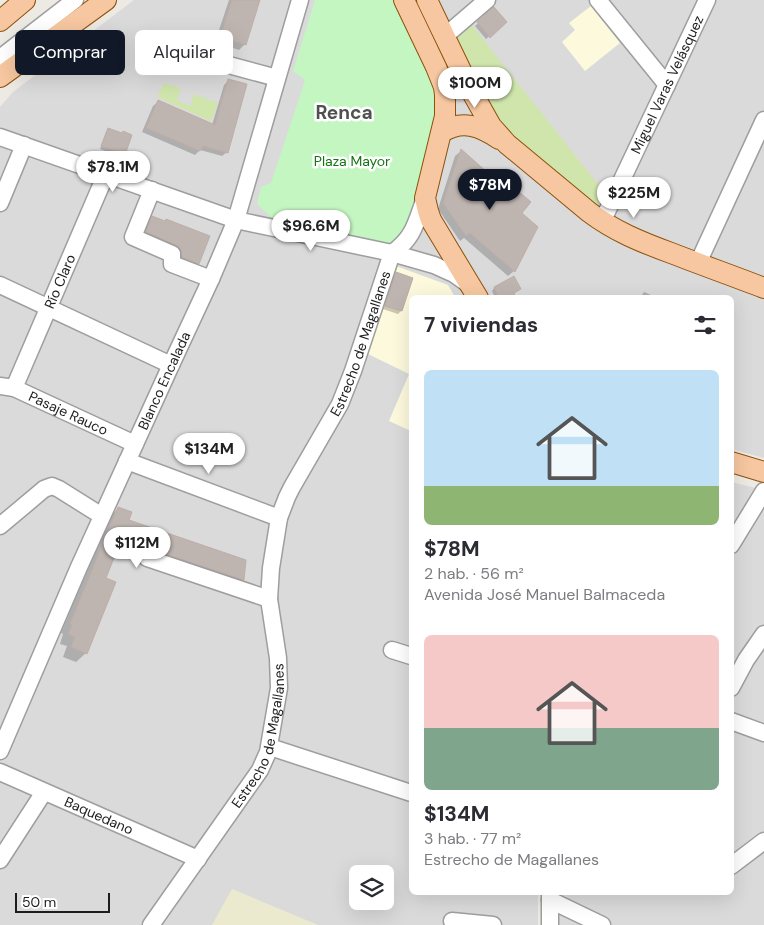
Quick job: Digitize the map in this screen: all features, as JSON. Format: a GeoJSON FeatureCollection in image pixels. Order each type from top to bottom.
{"type":"FeatureCollection","features":[{"type":"Feature","properties":{"kind":"main road"},"geometry":{"type":"LineString","coordinates":[[0,21],[25,0]]}},
{"type":"Feature","properties":{"kind":"main road"},"geometry":{"type":"LineString","coordinates":[[0,77],[106,0]]}},
{"type":"Feature","properties":{"kind":"main road"},"geometry":{"type":"LineString","coordinates":[[404,0],[436,67],[444,87],[446,104],[425,198],[428,211],[431,220],[476,293]]}},
{"type":"Feature","properties":{"kind":"main road"},"geometry":{"type":"LineString","coordinates":[[427,0],[482,111],[491,126],[507,144]]}},
{"type":"Feature","properties":{"kind":"main road"},"geometry":{"type":"LineString","coordinates":[[441,133],[452,127],[465,125],[495,136],[602,222],[628,236],[764,288]]}},
{"type":"Feature","properties":{"kind":"main road"},"geometry":{"type":"LineString","coordinates":[[734,463],[764,472]]}},
{"type":"Feature","properties":{"kind":"street"},"geometry":{"type":"LineString","coordinates":[[0,47],[60,0]]}},
{"type":"Feature","properties":{"kind":"street"},"geometry":{"type":"LineString","coordinates":[[0,58],[74,0]]}},
{"type":"Feature","properties":{"kind":"street","name":"Blanco Encalada"},"geometry":{"type":"LineString","coordinates":[[0,751],[102,516],[211,279],[236,220],[300,0]]}},
{"type":"Feature","properties":{"kind":"street"},"geometry":{"type":"LineString","coordinates":[[445,36],[487,0]]}},
{"type":"Feature","properties":{"kind":"street"},"geometry":{"type":"LineString","coordinates":[[598,0],[667,85]]}},
{"type":"Feature","properties":{"kind":"street","name":"Miguel Varas Velásquez"},"geometry":{"type":"LineString","coordinates":[[602,222],[707,0]]}},
{"type":"Feature","properties":{"kind":"street"},"geometry":{"type":"LineString","coordinates":[[233,66],[278,78]]}},
{"type":"Feature","properties":{"kind":"street"},"geometry":{"type":"LineString","coordinates":[[698,264],[758,150],[764,120]]}},
{"type":"Feature","properties":{"kind":"street"},"geometry":{"type":"LineString","coordinates":[[0,136],[236,220],[392,253],[434,265],[464,281],[476,293]]}},
{"type":"Feature","properties":{"kind":"street"},"geometry":{"type":"LineString","coordinates":[[0,203],[24,145]]}},
{"type":"Feature","properties":{"kind":"street","name":"Río Claro"},"geometry":{"type":"LineString","coordinates":[[7,387],[49,308],[106,174]]}},
{"type":"Feature","properties":{"kind":"street"},"geometry":{"type":"LineString","coordinates":[[152,190],[133,237],[172,254],[172,264],[211,279]]}},
{"type":"Feature","properties":{"kind":"street","name":"Estrecho de Magallanes"},"geometry":{"type":"LineString","coordinates":[[151,925],[267,758],[279,688],[278,658],[270,599],[271,568],[279,518],[290,492],[340,404],[353,371],[392,253],[410,238],[425,198]]}},
{"type":"Feature","properties":{"kind":"street"},"geometry":{"type":"LineString","coordinates":[[0,285],[170,365]]}},
{"type":"Feature","properties":{"kind":"street","name":"Pasaje Rauco"},"geometry":{"type":"LineString","coordinates":[[7,387],[135,444]]}},
{"type":"Feature","properties":{"kind":"street"},"geometry":{"type":"LineString","coordinates":[[127,461],[279,518]]}},
{"type":"Feature","properties":{"kind":"street"},"geometry":{"type":"LineString","coordinates":[[0,526],[44,489],[52,486],[102,516]]}},
{"type":"Feature","properties":{"kind":"street"},"geometry":{"type":"LineString","coordinates":[[734,540],[764,491]]}},
{"type":"Feature","properties":{"kind":"street"},"geometry":{"type":"LineString","coordinates":[[147,558],[270,599]]}},
{"type":"Feature","properties":{"kind":"street"},"geometry":{"type":"LineString","coordinates":[[734,682],[746,660],[762,640]]}},
{"type":"Feature","properties":{"kind":"street"},"geometry":{"type":"LineString","coordinates":[[392,650],[409,655]]}},
{"type":"Feature","properties":{"kind":"street"},"geometry":{"type":"LineString","coordinates":[[734,722],[764,733]]}},
{"type":"Feature","properties":{"kind":"street"},"geometry":{"type":"LineString","coordinates":[[270,747],[409,792]]}},
{"type":"Feature","properties":{"kind":"street","name":"Baquedano"},"geometry":{"type":"LineString","coordinates":[[0,772],[198,858]]}},
{"type":"Feature","properties":{"kind":"street"},"geometry":{"type":"LineString","coordinates":[[0,860],[44,792]]}},
{"type":"Feature","properties":{"kind":"street"},"geometry":{"type":"LineString","coordinates":[[734,864],[764,841]]}},
{"type":"Feature","properties":{"kind":"street"},"geometry":{"type":"LineString","coordinates":[[550,925],[550,896],[602,925]]}},
{"type":"Feature","properties":{"kind":"street"},"geometry":{"type":"LineString","coordinates":[[452,921],[494,925]]}},
{"type":"Feature","properties":{"kind":"shaded area"},"geometry":{"type":"Polygon","coordinates":[[[134,0],[764,0],[764,458],[734,450],[734,295],[409,295],[409,895],[538,895],[538,925],[0,925],[0,107],[13,92],[35,75],[125,75],[125,30],[95,30],[134,0]]]}},
{"type":"Feature","properties":{"kind":"shaded area"},"geometry":{"type":"Polygon","coordinates":[[[591,6],[620,43],[585,71],[562,42],[575,30],[569,23],[591,6]]]}},
{"type":"Feature","properties":{"kind":"shaded area"},"geometry":{"type":"Polygon","coordinates":[[[396,266],[448,285],[454,295],[409,295],[409,374],[368,354],[396,266]]]}},
{"type":"Feature","properties":{"kind":"shaded area"},"geometry":{"type":"Polygon","coordinates":[[[409,374],[409,430],[389,421],[409,374]]]}},
{"type":"Feature","properties":{"kind":"shaded area"},"geometry":{"type":"Polygon","coordinates":[[[734,483],[764,490],[764,925],[557,925],[557,895],[734,895],[734,483]]]}},
{"type":"Feature","properties":{"kind":"green space","name":"Plaza Mayor"},"geometry":{"type":"Polygon","coordinates":[[[315,0],[393,0],[442,100],[409,223],[398,242],[388,247],[271,217],[257,204],[261,187],[271,183],[305,80],[293,71],[315,0]]]}},
{"type":"Feature","properties":{"kind":"green space"},"geometry":{"type":"Polygon","coordinates":[[[471,24],[605,193],[602,203],[596,204],[504,134],[455,38],[471,24]]]}},
{"type":"Feature","properties":{"kind":"green space"},"geometry":{"type":"Polygon","coordinates":[[[164,83],[181,88],[177,100],[190,106],[194,94],[218,103],[211,121],[157,97],[164,83]]]}},
{"type":"Feature","properties":{"kind":"green space"},"geometry":{"type":"Polygon","coordinates":[[[232,889],[318,925],[212,925],[232,889]]]}},
{"type":"Feature","properties":{"kind":"building"},"geometry":{"type":"Polygon","coordinates":[[[232,0],[260,0],[246,45],[233,41],[233,30],[222,30],[232,0]]]}},
{"type":"Feature","properties":{"kind":"building"},"geometry":{"type":"Polygon","coordinates":[[[494,7],[507,22],[490,38],[477,22],[494,7]]]}},
{"type":"Feature","properties":{"kind":"building"},"geometry":{"type":"Polygon","coordinates":[[[228,79],[247,84],[228,153],[203,146],[200,151],[146,128],[158,100],[215,125],[228,79]]]}},
{"type":"Feature","properties":{"kind":"building"},"geometry":{"type":"Polygon","coordinates":[[[108,128],[132,135],[125,155],[101,146],[108,128]]]}},
{"type":"Feature","properties":{"kind":"building"},"geometry":{"type":"Polygon","coordinates":[[[461,149],[507,190],[511,185],[531,202],[522,213],[538,227],[515,272],[470,233],[466,236],[443,203],[461,149]]]}},
{"type":"Feature","properties":{"kind":"building"},"geometry":{"type":"Polygon","coordinates":[[[152,216],[165,221],[166,219],[210,236],[199,264],[182,257],[181,249],[176,245],[146,232],[152,216]]]}},
{"type":"Feature","properties":{"kind":"building"},"geometry":{"type":"Polygon","coordinates":[[[396,272],[413,278],[402,311],[385,306],[396,272]]]}},
{"type":"Feature","properties":{"kind":"building"},"geometry":{"type":"Polygon","coordinates":[[[514,276],[521,289],[514,293],[515,295],[498,295],[494,287],[514,276]]]}},
{"type":"Feature","properties":{"kind":"building"},"geometry":{"type":"Polygon","coordinates":[[[118,507],[132,512],[129,520],[246,560],[244,580],[150,549],[141,550],[120,543],[106,578],[116,582],[87,654],[71,647],[75,637],[68,634],[72,625],[70,624],[118,507]]]}},
{"type":"Feature","properties":{"kind":"district","name":"Renca"},"geometry":{"type":"Point","coordinates":[344,112]}}]}
